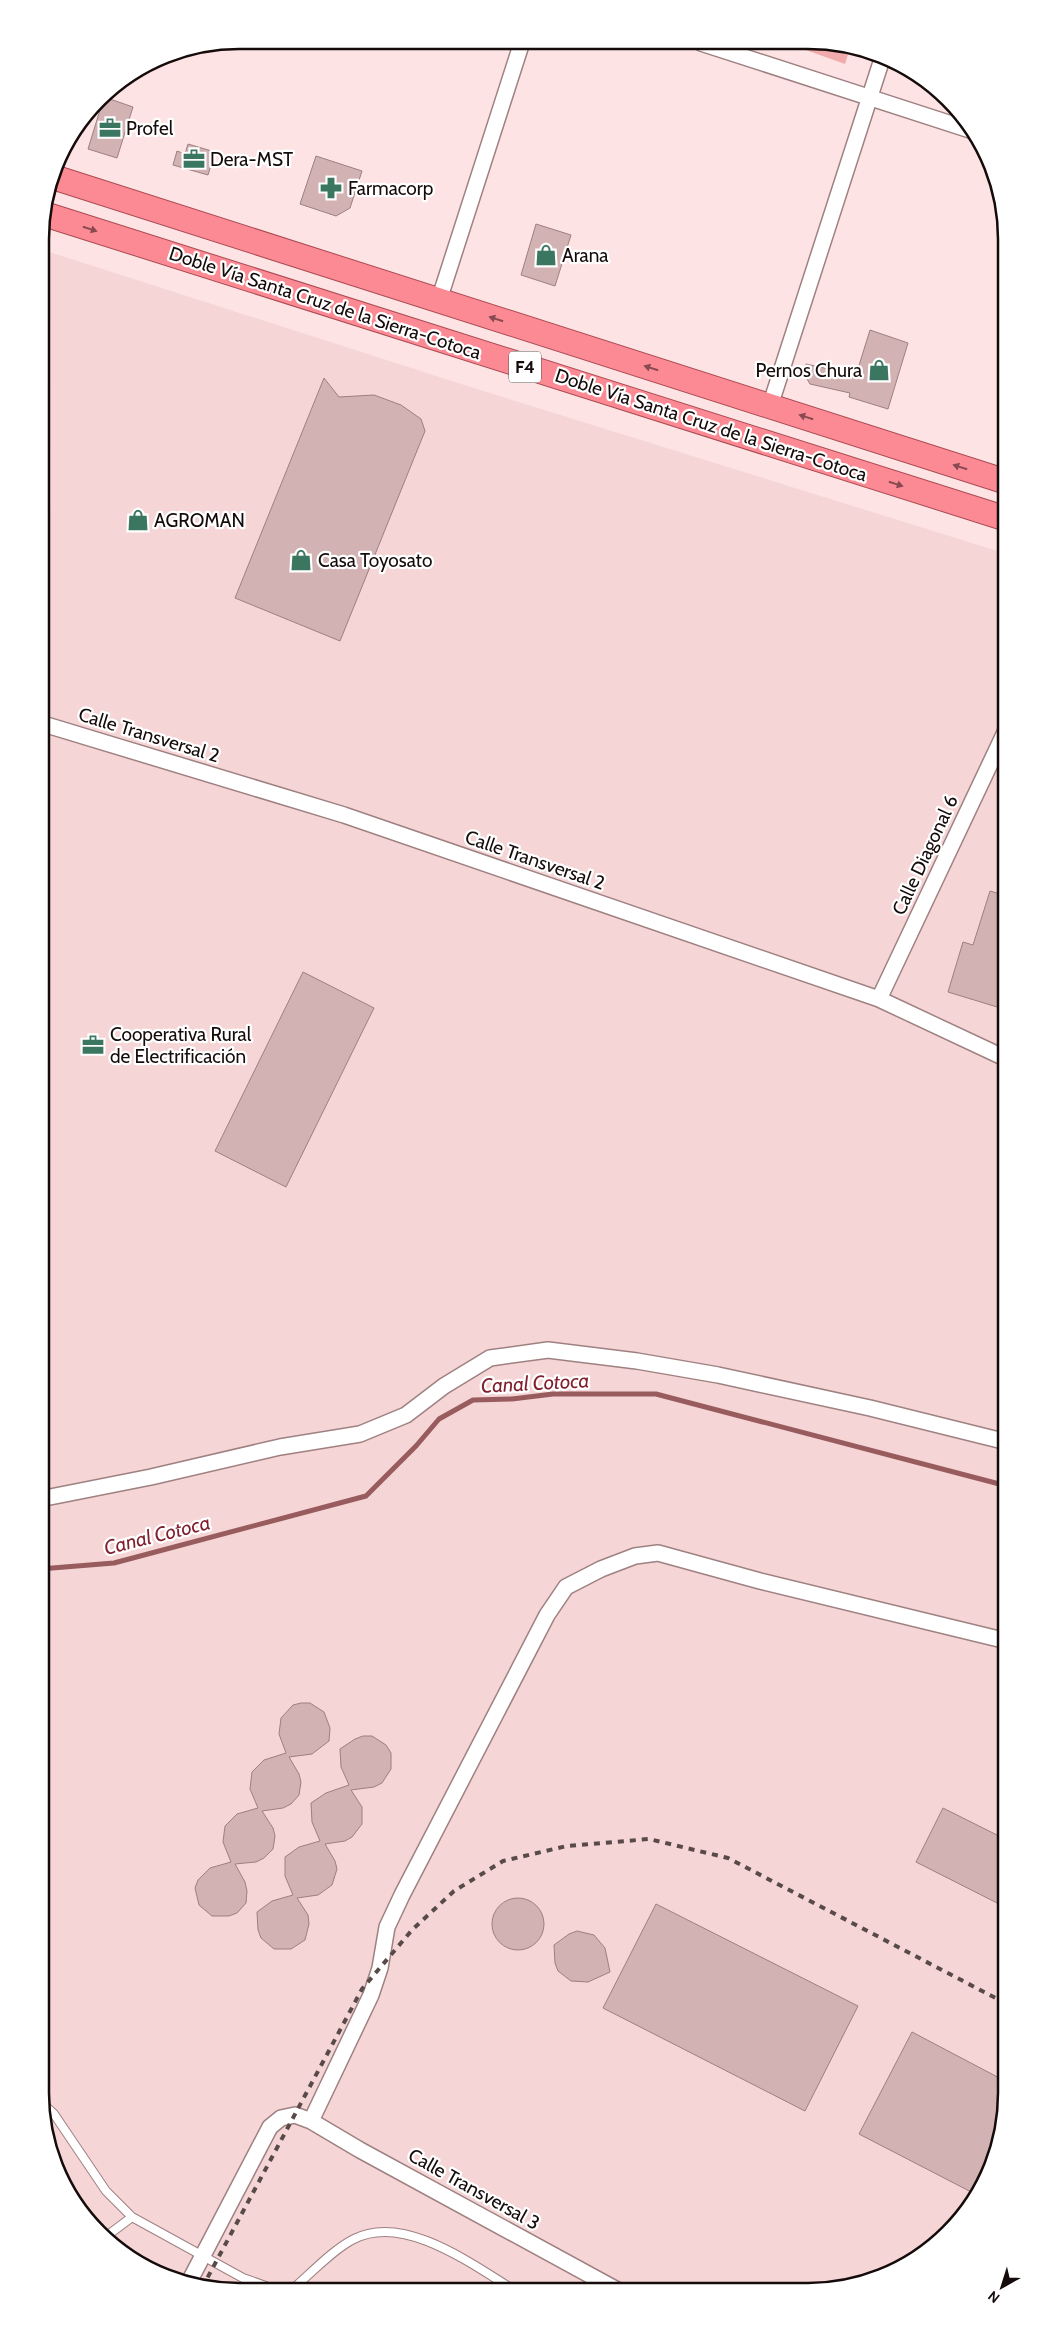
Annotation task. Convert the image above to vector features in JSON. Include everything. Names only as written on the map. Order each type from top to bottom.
[{"type":"highway","name":"Doble Vía Santa Cruz de la Sierra-Cotoca","points":[[59,179],[998,479]]},
{"type":"highway","name":"Doble Vía Santa Cruz de la Sierra-Cotoca","points":[[50,216],[998,516]]},
{"type":"street","points":[[439,300],[520,49]]},
{"type":"street","points":[[720,49],[962,127]]},
{"type":"street","points":[[770,406],[881,63]]},
{"type":"street","name":"Calle Transversal 2","points":[[49,725],[344,816],[879,999],[998,1055]]},
{"type":"street","name":"Calle Diagonal 6","points":[[879,999],[998,747]]},
{"type":"street","points":[[49,1496],[280,1447],[360,1434],[406,1415],[444,1386],[490,1358],[548,1350],[637,1361],[718,1375],[870,1408],[998,1440]]},
{"type":"street","points":[[192,2277],[270,2127],[281,2118],[295,2115],[311,2120],[371,1995],[380,1968],[387,1927],[402,1895],[546,1615],[566,1587],[601,1569],[635,1556],[658,1554],[998,1640]]},
{"type":"street","name":"Calle Transversal 3","points":[[311,2120],[360,2150],[604,2283]]},
{"type":"lane","points":[[49,2110],[106,2190],[132,2217],[204,2255],[242,2278],[257,2283]]},
{"type":"lane","points":[[110,2233],[132,2217]]},
{"type":"lane","points":[[300,2283],[353,2239],[373,2232],[396,2233],[425,2240],[453,2252],[503,2283]]},
{"type":"shaded area","points":[[803,49],[833,50],[849,53],[845,64]]},
{"type":"shaded area","points":[[49,252],[461,384],[998,551],[997,2118],[992,2142],[979,2177],[959,2209],[943,2228],[924,2244],[892,2264],[845,2280],[821,2283],[226,2283],[202,2280],[155,2264],[123,2244],[104,2228],[88,2209],[68,2177],[52,2130],[49,2106]]},
{"type":"building","name":"Profel","points":[[110,99],[133,107],[117,158],[88,149],[101,108],[104,104]]},
{"type":"building","name":"Dera-MST","points":[[188,144],[215,152],[208,175],[173,165],[177,151],[185,154]]},
{"type":"building","name":"Farmacorp","points":[[316,156],[362,171],[350,208],[336,216],[300,204]]},
{"type":"building","name":"Arana","points":[[536,224],[571,235],[555,286],[521,275]]},
{"type":"building","name":"Pernos Chura","points":[[870,330],[908,343],[888,409],[849,397],[850,393],[810,384],[804,374],[806,364],[856,375]]},
{"type":"building","points":[[324,378],[339,397],[374,395],[401,405],[421,419],[425,431],[340,641],[235,598]]},
{"type":"building","points":[[990,891],[998,893],[998,1007],[948,992],[963,942],[973,945]]},
{"type":"building","points":[[303,972],[374,1008],[286,1187],[215,1151]]},
{"type":"building","points":[[310,1703],[324,1712],[330,1728],[329,1741],[312,1754],[289,1757],[299,1774],[301,1782],[299,1795],[291,1804],[283,1808],[262,1811],[273,1828],[275,1836],[273,1849],[264,1858],[256,1862],[235,1864],[245,1882],[247,1891],[246,1903],[237,1913],[229,1916],[212,1916],[199,1905],[195,1888],[198,1880],[210,1868],[231,1862],[223,1842],[225,1826],[237,1814],[258,1808],[250,1789],[252,1772],[264,1760],[286,1753],[279,1734],[281,1718],[293,1705]]},
{"type":"building","points":[[363,1736],[372,1736],[386,1745],[391,1753],[391,1769],[382,1783],[374,1787],[351,1790],[362,1807],[362,1824],[352,1837],[345,1841],[325,1844],[335,1861],[337,1869],[332,1885],[318,1895],[297,1898],[308,1915],[309,1924],[305,1940],[291,1949],[274,1949],[261,1938],[258,1930],[257,1912],[272,1901],[293,1895],[285,1876],[285,1857],[299,1847],[320,1841],[312,1822],[311,1803],[326,1793],[349,1785],[341,1767],[340,1749]]},
{"type":"building","points":[[943,1808],[998,1836],[998,1903],[916,1862]]},
{"type":"building","points":[[518,1898],[528,1900],[536,1906],[542,1914],[544,1924],[542,1934],[536,1942],[528,1948],[518,1950],[508,1948],[500,1942],[494,1934],[492,1924],[494,1914],[500,1906],[508,1900]]},
{"type":"building","points":[[656,1904],[858,2006],[805,2111],[603,2008]]},
{"type":"building","points":[[577,1931],[594,1935],[605,1948],[610,1972],[588,1982],[571,1981],[558,1971],[555,1963],[554,1945],[569,1934]]},
{"type":"building","points":[[912,2032],[998,2077],[998,2106],[995,2130],[984,2166],[971,2192],[859,2134]]},
{"type":"waterway","name":"Canal Cotoca","points":[[49,1568],[114,1563],[366,1496],[416,1446],[439,1419],[473,1400],[512,1399],[553,1394],[656,1394],[998,1484]]},
{"type":"railway","points":[[206,2281],[362,1989],[412,1930],[454,1891],[503,1861],[567,1846],[649,1839],[728,1858],[998,1999]]},
{"type":"place","name":"Profel","points":[[110,128]]},
{"type":"place","name":"Dera-MST","points":[[194,159]]},
{"type":"place","name":"Farmacorp","points":[[331,188]]},
{"type":"place","name":"Arana","points":[[546,255]]},
{"type":"place","name":"Pernos Chura","points":[[879,370]]},
{"type":"place","name":"AGROMAN","points":[[138,520]]},
{"type":"place","name":"Casa Toyosato","points":[[301,560]]},
{"type":"place","name":"Cooperativa Rural de Electrificación","points":[[93,1045]]}]
